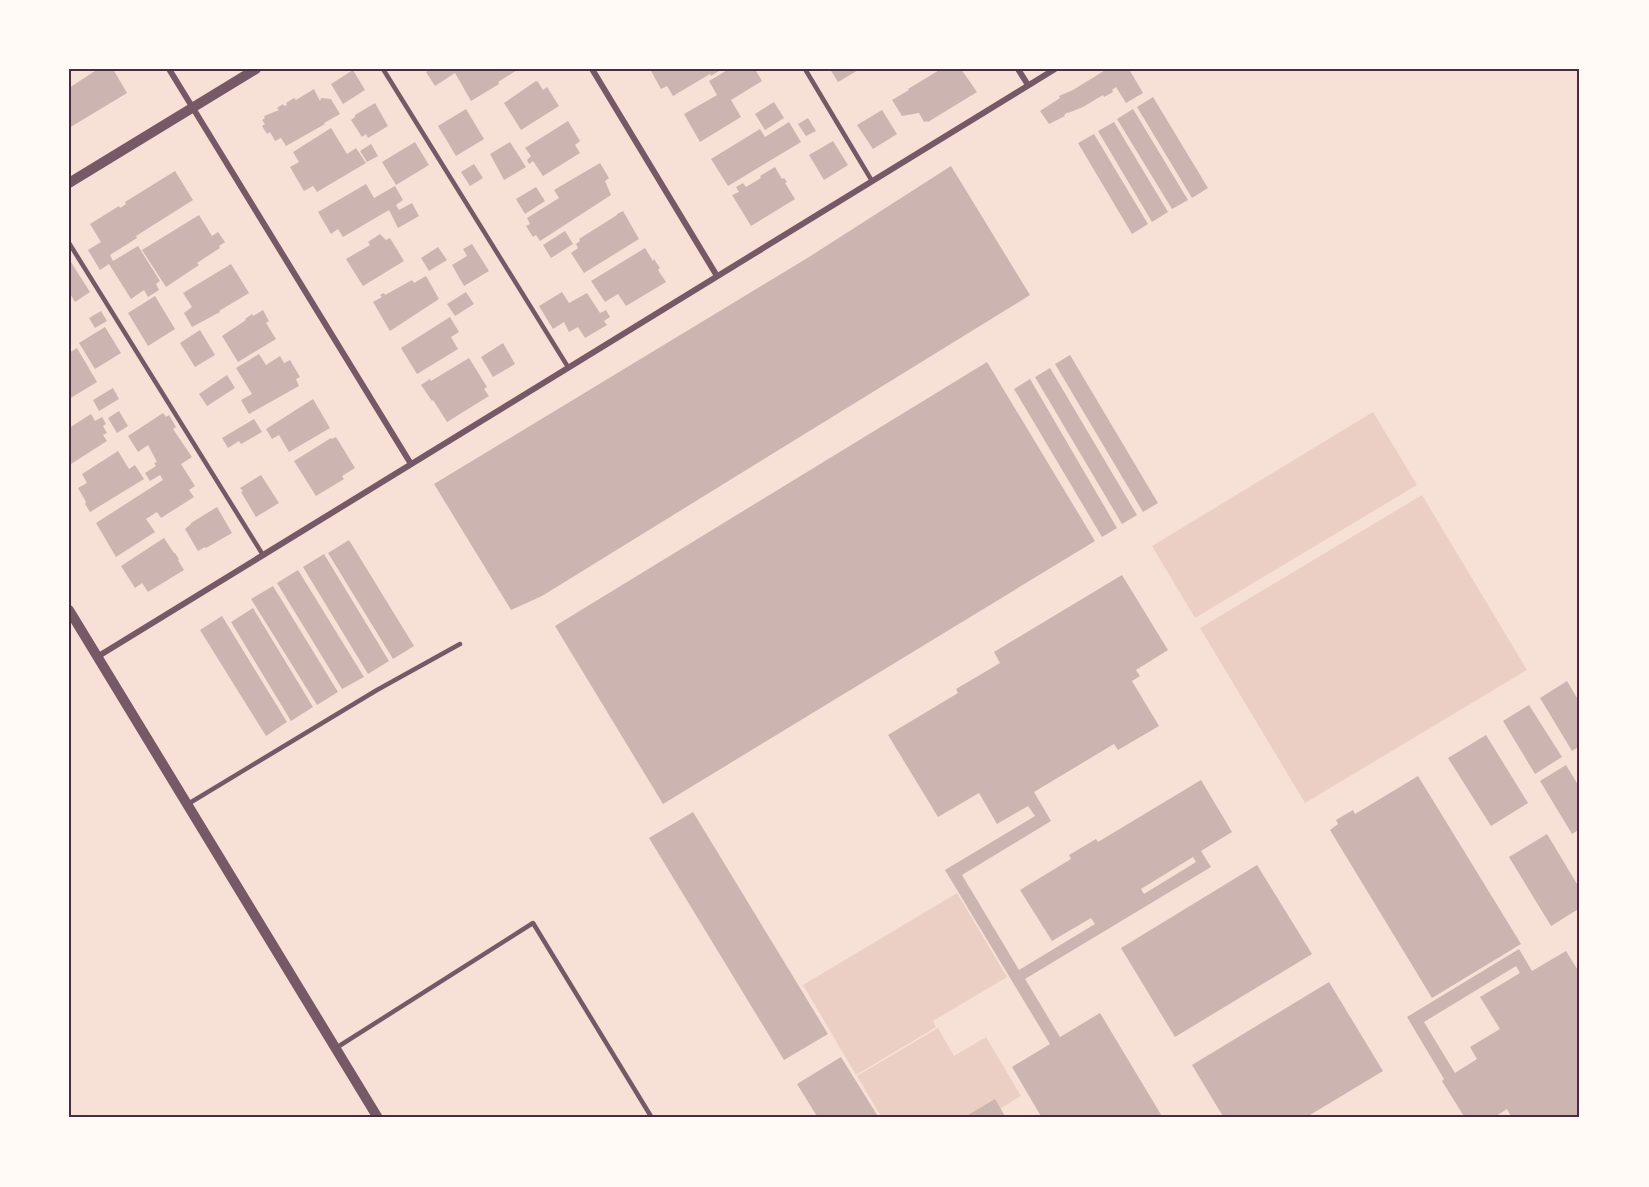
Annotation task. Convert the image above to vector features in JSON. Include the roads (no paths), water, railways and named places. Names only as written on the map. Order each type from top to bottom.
[{"type":"street","points":[[169,69],[411,464]]},
{"type":"street","points":[[69,183],[256,69]]},
{"type":"street","points":[[592,69],[717,276]]},
{"type":"street","points":[[1018,69],[1028,85]]},
{"type":"street","points":[[97,657],[1055,69]]},
{"type":"street","points":[[69,610],[378,1118]]},
{"type":"lane","points":[[383,69],[568,367]]},
{"type":"lane","points":[[805,69],[872,181]]},
{"type":"lane","points":[[69,243],[263,555]]},
{"type":"lane","points":[[188,804],[377,690],[460,644]]},
{"type":"lane","points":[[336,1048],[533,923],[652,1118]]}]
